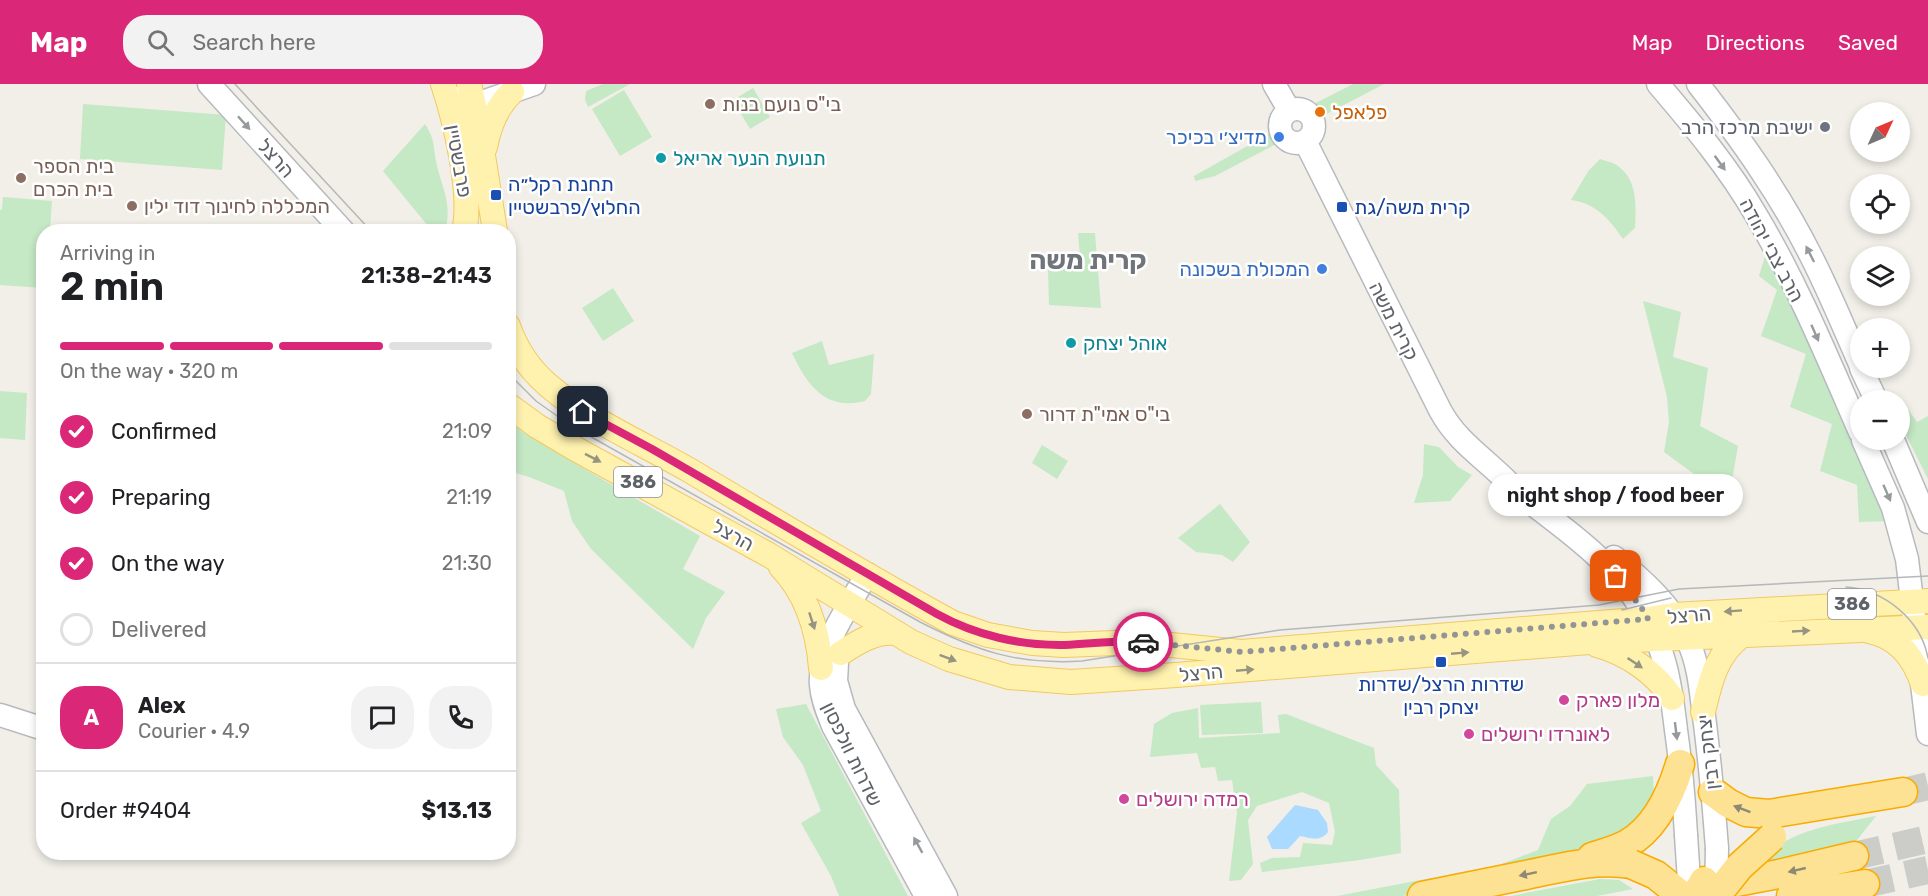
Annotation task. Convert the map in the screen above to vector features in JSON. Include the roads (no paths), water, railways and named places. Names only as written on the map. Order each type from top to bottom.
[{"type":"highway","points":[[1422,896],[1562,867],[1617,862],[1659,813],[1680,764]]},
{"type":"highway","points":[[1714,801],[1728,803],[1746,812],[1757,814],[1786,812],[1903,792]]},
{"type":"highway","points":[[1700,893],[1739,867],[1772,837],[1862,799]]},
{"type":"highway","points":[[1686,835],[1700,893]]},
{"type":"highway","points":[[1700,893],[1717,848]]},
{"type":"highway","points":[[1663,896],[1779,874],[1854,856]]},
{"type":"highway","points":[[1623,857],[1665,881],[1700,893]]},
{"type":"highway","points":[[1791,896],[1865,884]]},
{"type":"main road","name":"פרבשטיין","points":[[449,86],[467,201],[465,224]]},
{"type":"main road","points":[[484,165],[490,125],[501,103],[523,88]]},
{"type":"main road","name":"פרבשטיין","points":[[472,94],[494,224]]},
{"type":"main road","name":"הרצל","points":[[516,343],[546,384],[583,412],[652,449],[937,614],[969,630],[1010,640],[1047,644],[1141,642],[1242,652],[1653,629],[1687,638],[1922,627]]},
{"type":"main road","points":[[516,359],[546,384]]},
{"type":"main road","name":"הרצל","points":[[516,411],[574,448],[769,555],[896,633],[939,655],[991,672],[1028,680],[1071,682],[1176,675],[1589,642],[1653,629],[1673,615],[1921,601]]},
{"type":"main road","points":[[769,555],[795,585],[812,616],[821,668]]},
{"type":"main road","points":[[1860,629],[1880,633],[1896,642],[1911,658],[1923,684]]},
{"type":"main road","points":[[841,652],[873,635],[886,632],[896,633]]},
{"type":"main road","points":[[1703,712],[1716,666],[1731,645],[1742,635]]},
{"type":"main road","points":[[1589,642],[1617,652],[1638,664],[1662,685],[1672,698]]},
{"type":"street","name":"הרצל","points":[[209,84],[337,224]]},
{"type":"street","name":"קרית משה","points":[[1274,84],[1289,110],[1280,122],[1281,134],[1290,142],[1305,141],[1446,422],[1464,444],[1508,481],[1518,493],[1576,538],[1606,566],[1625,586],[1653,629]]},
{"type":"street","name":"הרב צבי יהודה","points":[[1658,84],[1713,153],[1756,214],[1787,272],[1858,390]]},
{"type":"street","name":"הרב צבי יהודה","points":[[1698,84],[1734,131],[1792,221],[1811,256],[1850,342]]},
{"type":"street","name":"פרבשטיין","points":[[449,86],[455,98],[523,88]]},
{"type":"street","points":[[1867,450],[1893,508],[1921,601],[1923,684],[1928,734]]},
{"type":"street","points":[[1897,450],[1928,522]]},
{"type":"street","name":"קרית משה","points":[[1508,481],[1522,487],[1610,553],[1641,579],[1673,615]]},
{"type":"street","name":"שדרות וולפסון","points":[[867,574],[837,663],[836,681],[844,709],[946,896]]},
{"type":"street","name":"שדרות וולפסון","points":[[857,609],[828,645],[821,668],[823,698],[833,726],[926,896]]},
{"type":"street","name":"יצחק רבין","points":[[1673,615],[1687,638],[1698,672],[1714,801],[1717,848]]},
{"type":"street","name":"יצחק רבין","points":[[1653,629],[1667,670],[1672,698],[1686,835]]},
{"type":"street","points":[[0,715],[36,726]]},
{"type":"water","points":[[1295,805],[1318,810],[1327,823],[1328,832],[1319,838],[1300,836],[1288,849],[1272,849],[1267,837]]},
{"type":"tunnel","points":[[1903,792],[1928,786]]},
{"type":"tunnel","points":[[1854,856],[1928,839]]},
{"type":"tunnel","points":[[1865,884],[1928,870]]},
{"type":"tram line","points":[[235,84],[365,224]]},
{"type":"tram line","points":[[516,381],[536,401],[570,425],[920,622],[979,648],[1037,661],[1082,661],[1280,630],[1599,605],[1679,589],[1928,576]]},
{"type":"tram line","points":[[1846,587],[1874,594],[1899,609],[1918,631],[1928,658]]},
{"type":"tram line","points":[[1622,610],[1671,598]]},
{"type":"place","name":"בי\"ס נועם בנות","points":[[710,104]]},
{"type":"place","name":"פלאפל","points":[[1320,112]]},
{"type":"place","name":"ישיבת מרכז הרב","points":[[1825,127]]},
{"type":"place","name":"מדיצ׳י בכיכר","points":[[1279,137]]},
{"type":"place","name":"תנועת הנער אריאל","points":[[661,158]]},
{"type":"place","name":"בית הספר בית הכרם","points":[[21,178]]},
{"type":"place","name":"תחנת רקל״ה החלוץ/פרבשטיין","points":[[496,195]]},
{"type":"place","name":"המכללה לחינוך דוד ילין","points":[[132,206]]},
{"type":"place","name":"קרית משה/גת","points":[[1342,207]]},
{"type":"place","name":"המכולת בשכונה","points":[[1322,269]]},
{"type":"place","name":"אוהל יצחק","points":[[1071,343]]},
{"type":"place","name":"בי\"ס אמי\"ת דרור","points":[[1027,414]]},
{"type":"place","name":"night shop / food beer","points":[[1616,576]]},
{"type":"place","name":"שדרות הרצל/שדרות יצחק רבין","points":[[1441,662]]},
{"type":"place","name":"מלון פארק","points":[[1564,700]]},
{"type":"place","name":"לאונרדו ירושלים","points":[[1469,734]]},
{"type":"place","name":"רמדה ירושלים","points":[[1124,799]]},
{"type":"district","name":"קרית משה","points":[[1088,260]]}]
